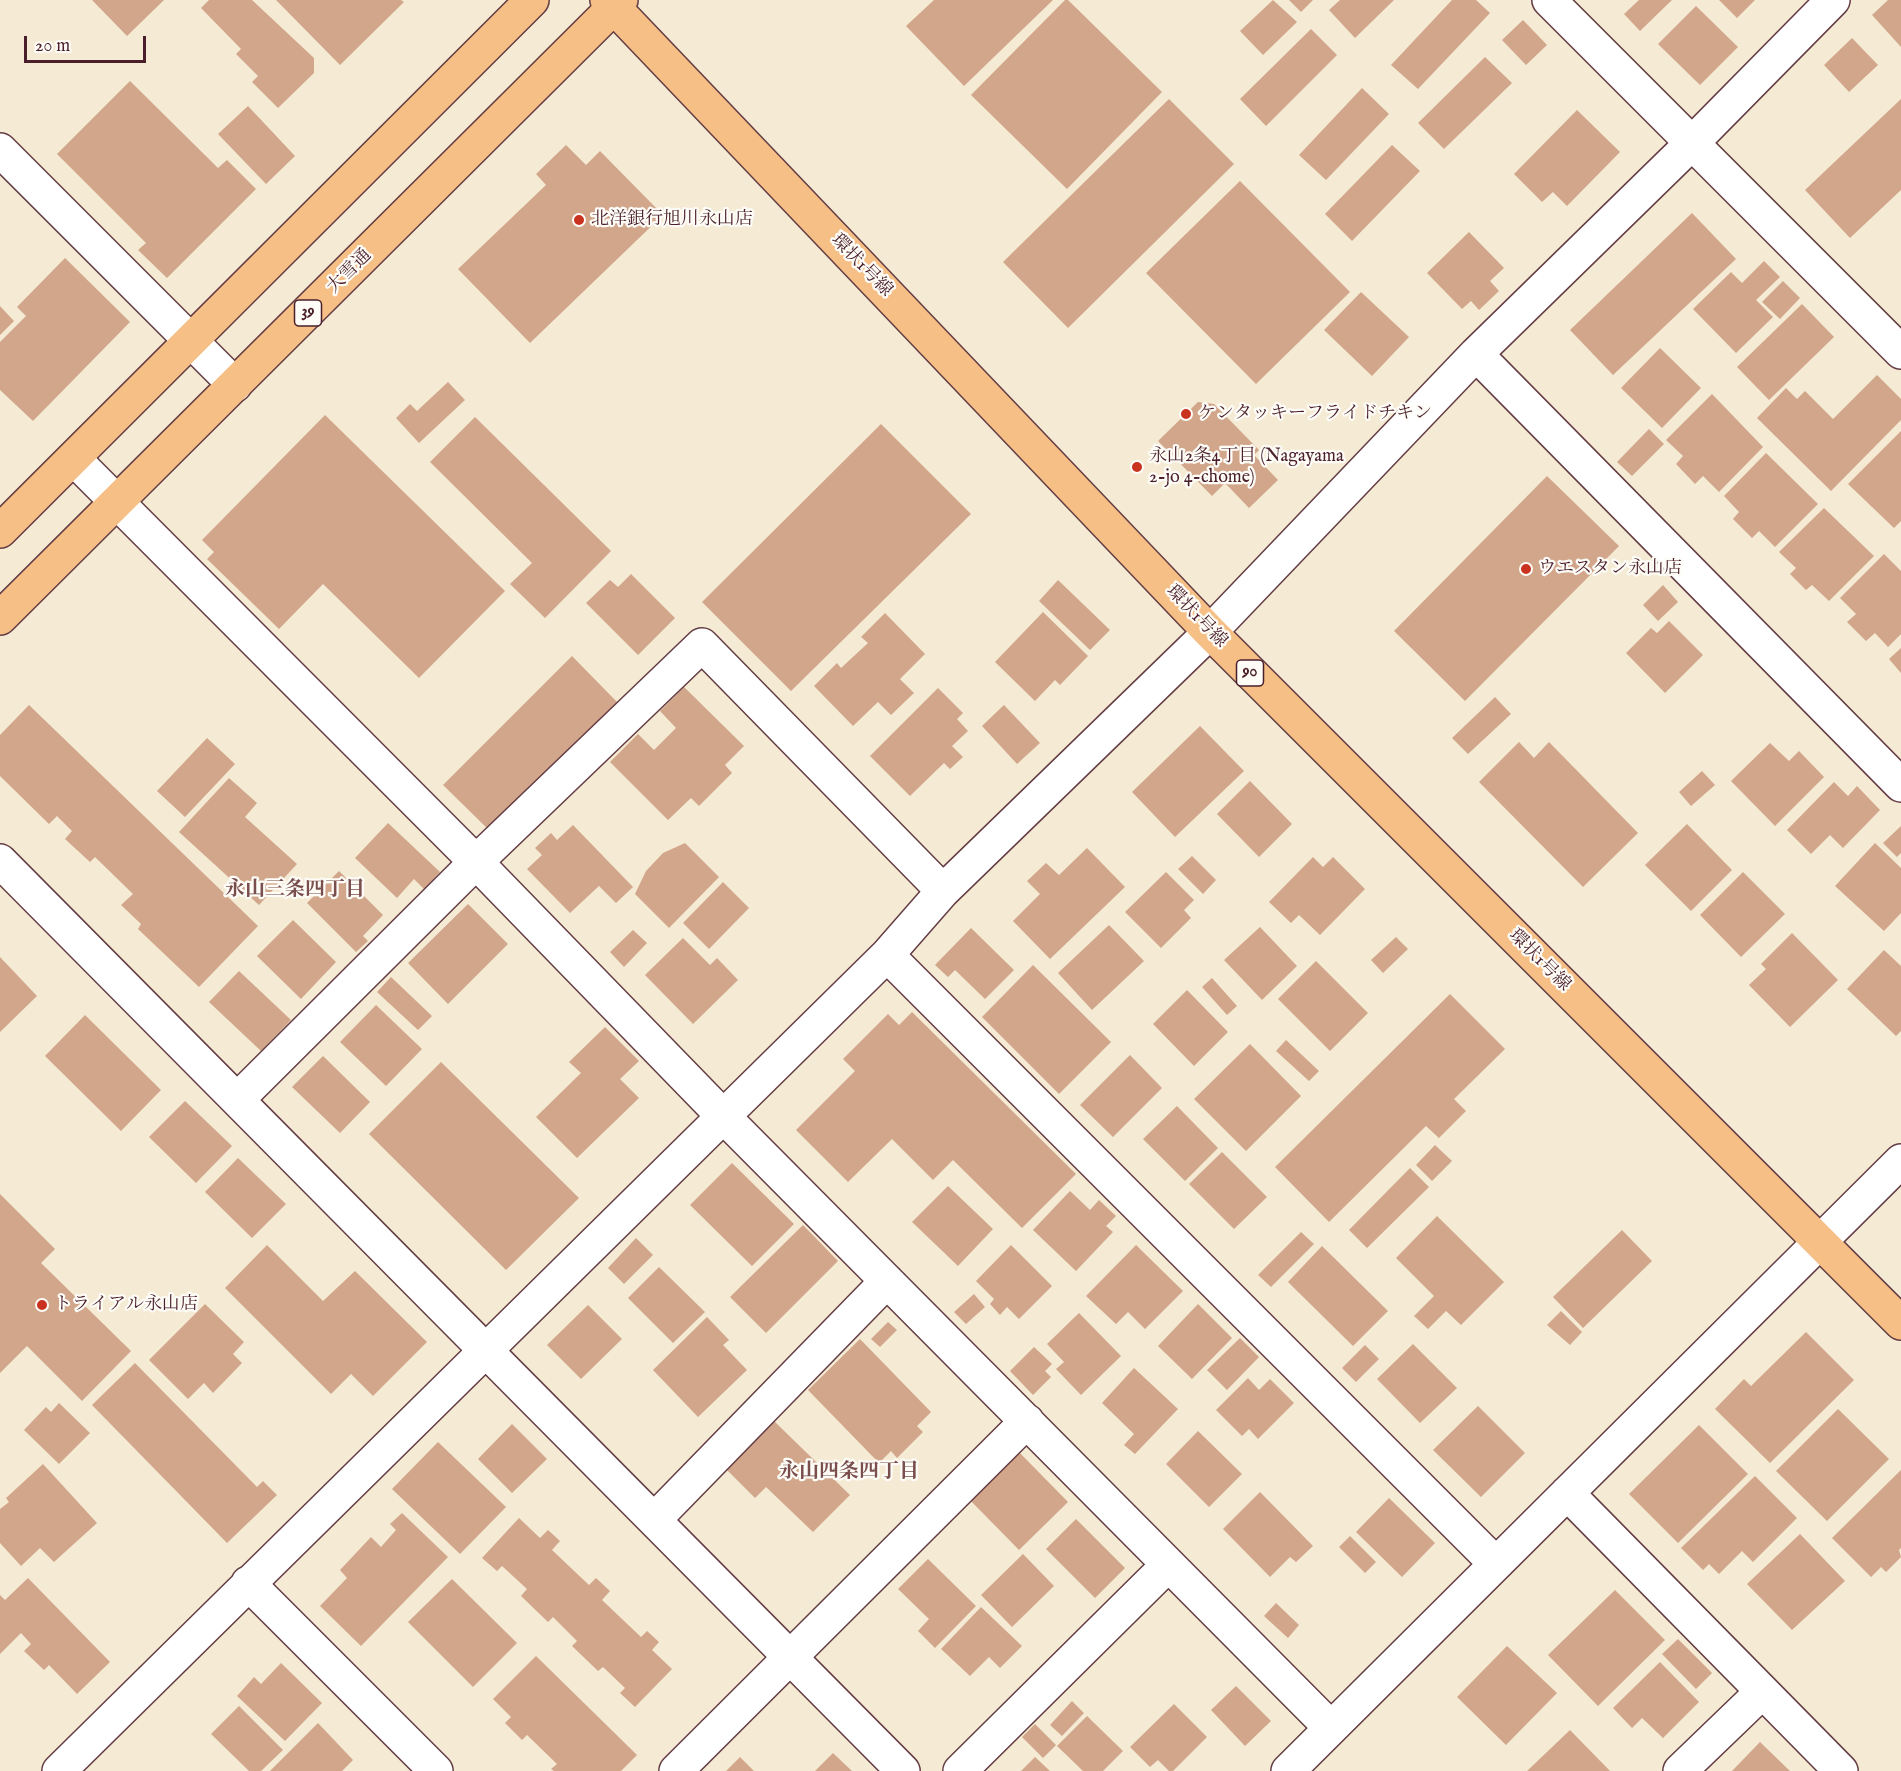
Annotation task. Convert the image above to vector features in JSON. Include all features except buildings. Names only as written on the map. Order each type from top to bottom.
[{"type":"main road","points":[[0,531],[532,0]]},
{"type":"main road","name":"大雪通","points":[[0,618],[235,386],[614,2]]},
{"type":"main road","name":"環状1号線","points":[[614,2],[1210,632],[1901,1323]]},
{"type":"street","points":[[1549,0],[1901,352]]},
{"type":"street","points":[[59,1771],[722,1115],[887,955],[943,891],[1210,632],[1476,354],[1692,144],[1833,0]]},
{"type":"street","points":[[0,150],[235,386]]},
{"type":"street","points":[[1476,354],[1901,785]]},
{"type":"street","points":[[74,459],[476,862],[722,1115],[1331,1728]]},
{"type":"street","points":[[238,1099],[476,862],[702,645],[943,891]]},
{"type":"street","points":[[0,861],[486,1348],[903,1771]]},
{"type":"street","points":[[887,955],[1496,1564]]},
{"type":"street","points":[[1288,1771],[1901,1161]]},
{"type":"street","points":[[654,1520],[887,1281]]},
{"type":"street","points":[[676,1771],[1027,1421]]},
{"type":"street","points":[[1567,1493],[1841,1771]]},
{"type":"street","points":[[960,1771],[1168,1565]]},
{"type":"street","points":[[248,1583],[436,1771]]},
{"type":"street","points":[[1680,1771],[1762,1692]]},
{"type":"place","name":"北洋銀行旭川永山店","points":[[579,220]]},
{"type":"place","name":"ケンタッキーフライドチキン","points":[[1186,414]]},
{"type":"place","name":"永山2条4丁目 (Nagayama 2-jo 4-chome)","points":[[1137,467]]},
{"type":"place","name":"ウエスタン永山店","points":[[1526,569]]},
{"type":"place","name":"トライアル永山店","points":[[42,1305]]},
{"type":"district","name":"永山三条四丁目","points":[[295,891]]},
{"type":"district","name":"永山四条四丁目","points":[[849,1473]]}]
